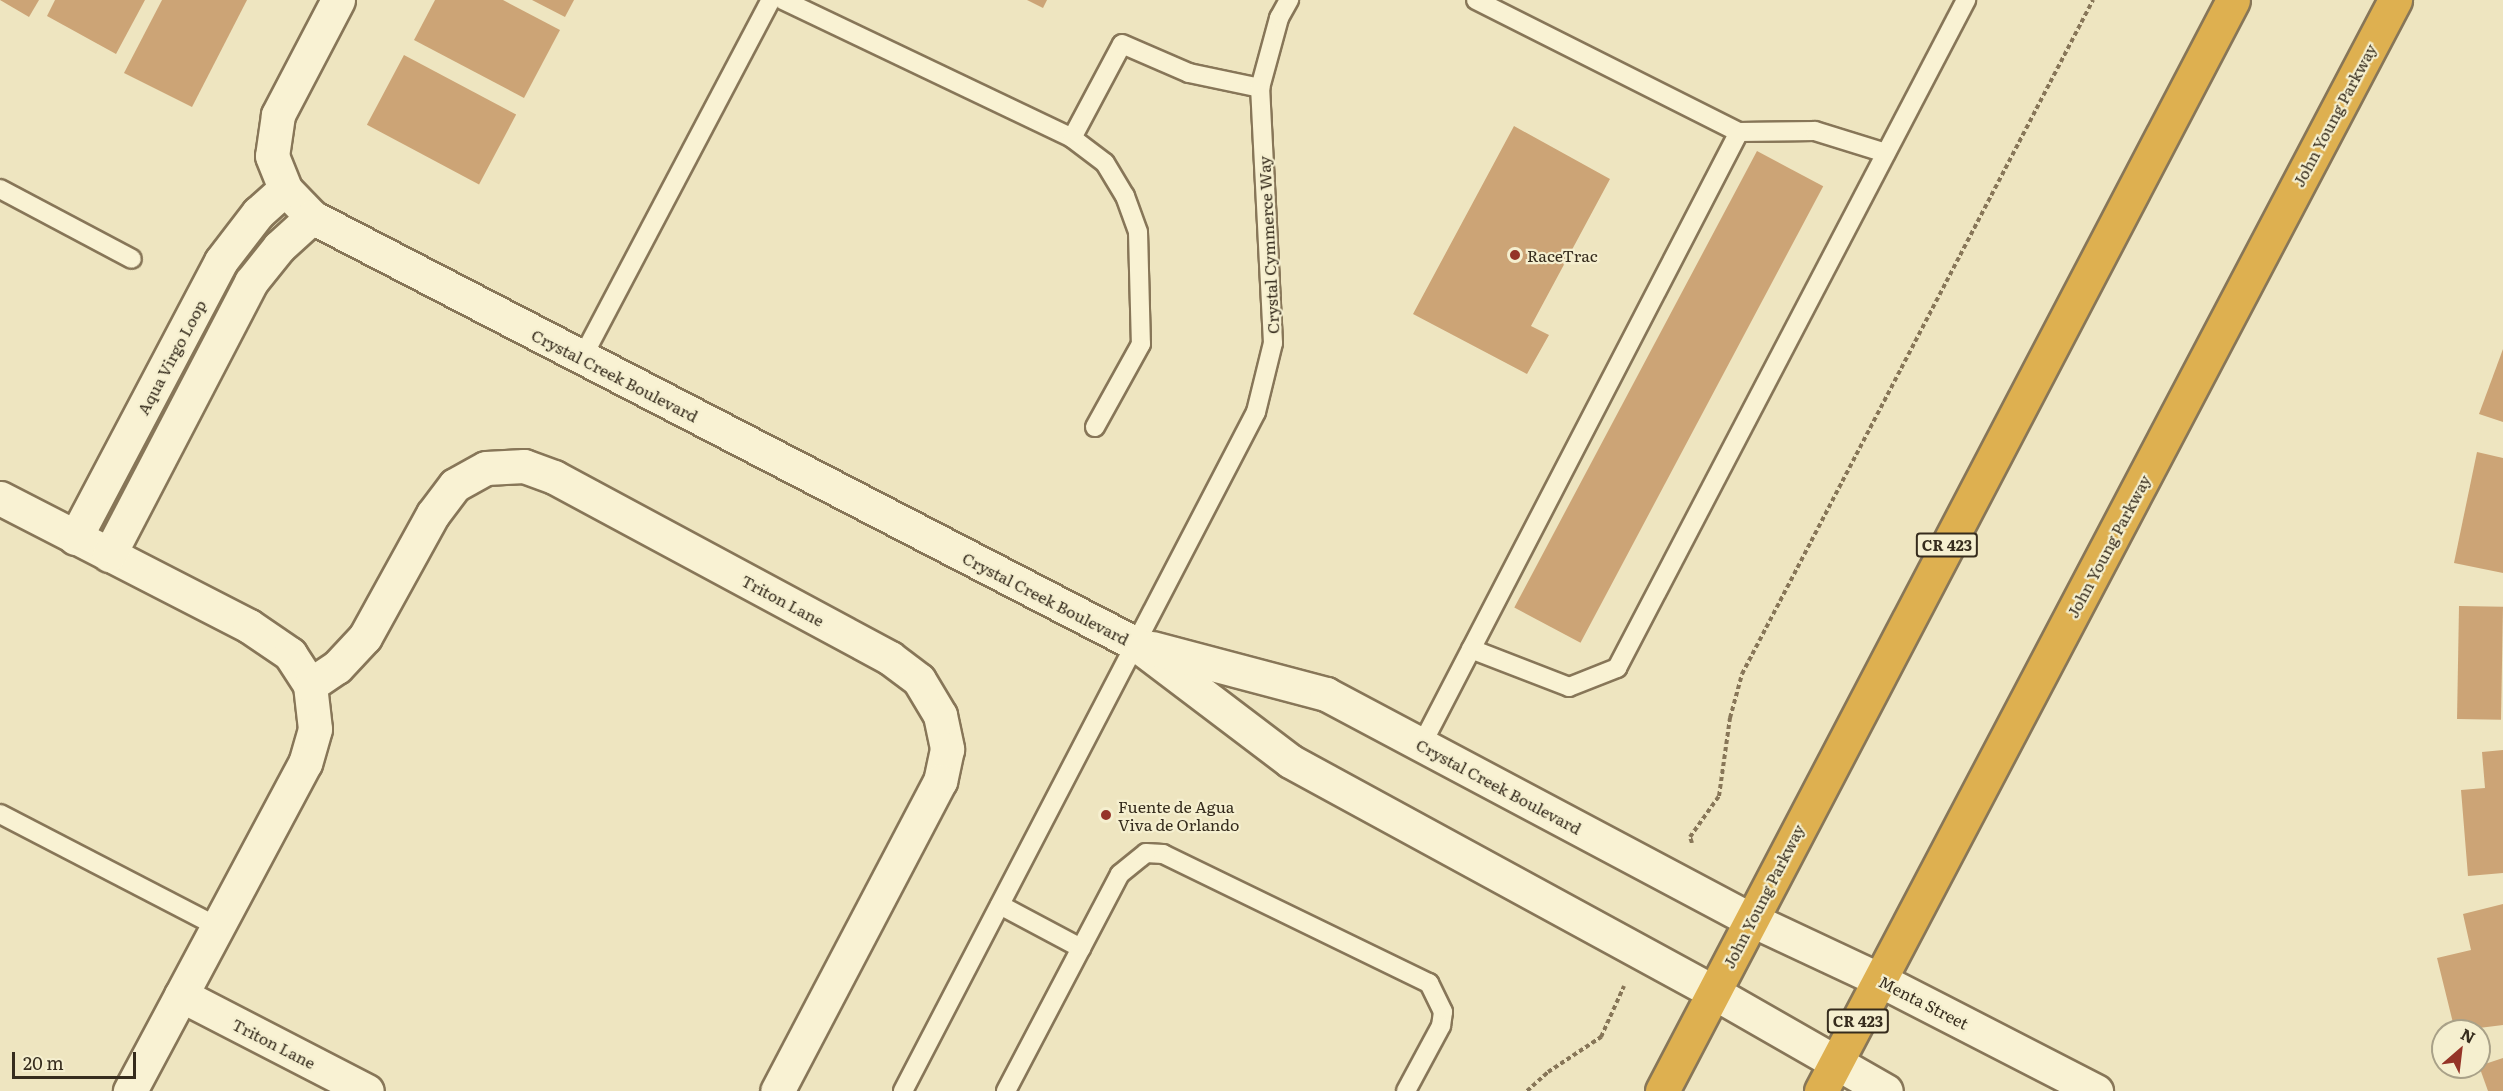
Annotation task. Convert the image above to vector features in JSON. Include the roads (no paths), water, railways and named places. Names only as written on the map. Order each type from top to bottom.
[{"type":"highway","name":"John Young Parkway","points":[[1662,1091],[2233,0]]},
{"type":"highway","name":"John Young Parkway","points":[[1828,1077],[2395,0]]},
{"type":"street","name":"Crystal Creek Boulevard","points":[[338,0],[278,115],[272,156],[285,189],[312,217],[1136,644],[1290,761],[1713,992]]},
{"type":"street","name":"Aqua Virgo Loop","points":[[75,538],[221,261],[258,213],[285,189]]},
{"type":"street","points":[[109,555],[251,282],[279,247],[312,217]]},
{"type":"street","points":[[183,335],[215,352]]},
{"type":"street","name":"Triton Lane","points":[[310,685],[337,667],[365,637],[433,514],[455,485],[486,468],[524,466],[554,477],[880,652],[920,680],[940,715],[947,749],[940,781],[777,1091]]},
{"type":"street","points":[[0,498],[249,626],[290,654],[310,685],[315,729],[305,763],[130,1091]]},
{"type":"street","name":"Crystal Creek Boulevard","points":[[1136,644],[1326,694],[1750,919]]},
{"type":"street","name":"Menta Street","points":[[1750,919],[1880,980],[2096,1091]]},
{"type":"street","points":[[1713,992],[1828,1077],[1886,1091]]},
{"type":"street","name":"Triton Lane","points":[[182,995],[367,1091]]},
{"type":"lane","points":[[582,358],[771,0]]},
{"type":"lane","points":[[783,0],[1072,138],[1105,163],[1125,196],[1138,232],[1141,344],[1095,427]]},
{"type":"lane","name":"Crystal Cymmerce Way","points":[[903,1091],[1256,412],[1272,343],[1260,88],[1279,18],[1289,0]]},
{"type":"lane","points":[[1476,0],[1739,132],[1815,131],[1886,153]]},
{"type":"lane","points":[[1471,649],[1569,687],[1617,668],[1966,0]]},
{"type":"lane","points":[[1072,138],[1122,44],[1190,73],[1260,88]]},
{"type":"lane","points":[[1422,744],[1739,132]]},
{"type":"lane","points":[[0,189],[132,259]]},
{"type":"lane","points":[[0,814],[218,927]]},
{"type":"lane","points":[[1006,1091],[1120,874],[1146,853],[1163,854],[1429,983],[1443,1012],[1442,1026],[1406,1091]]},
{"type":"lane","points":[[1000,905],[1081,948]]},
{"type":"place","name":"RaceTrac","points":[[1515,255]]},
{"type":"place","name":"Fuente de Agua Viva de Orlando","points":[[1106,815]]}]
